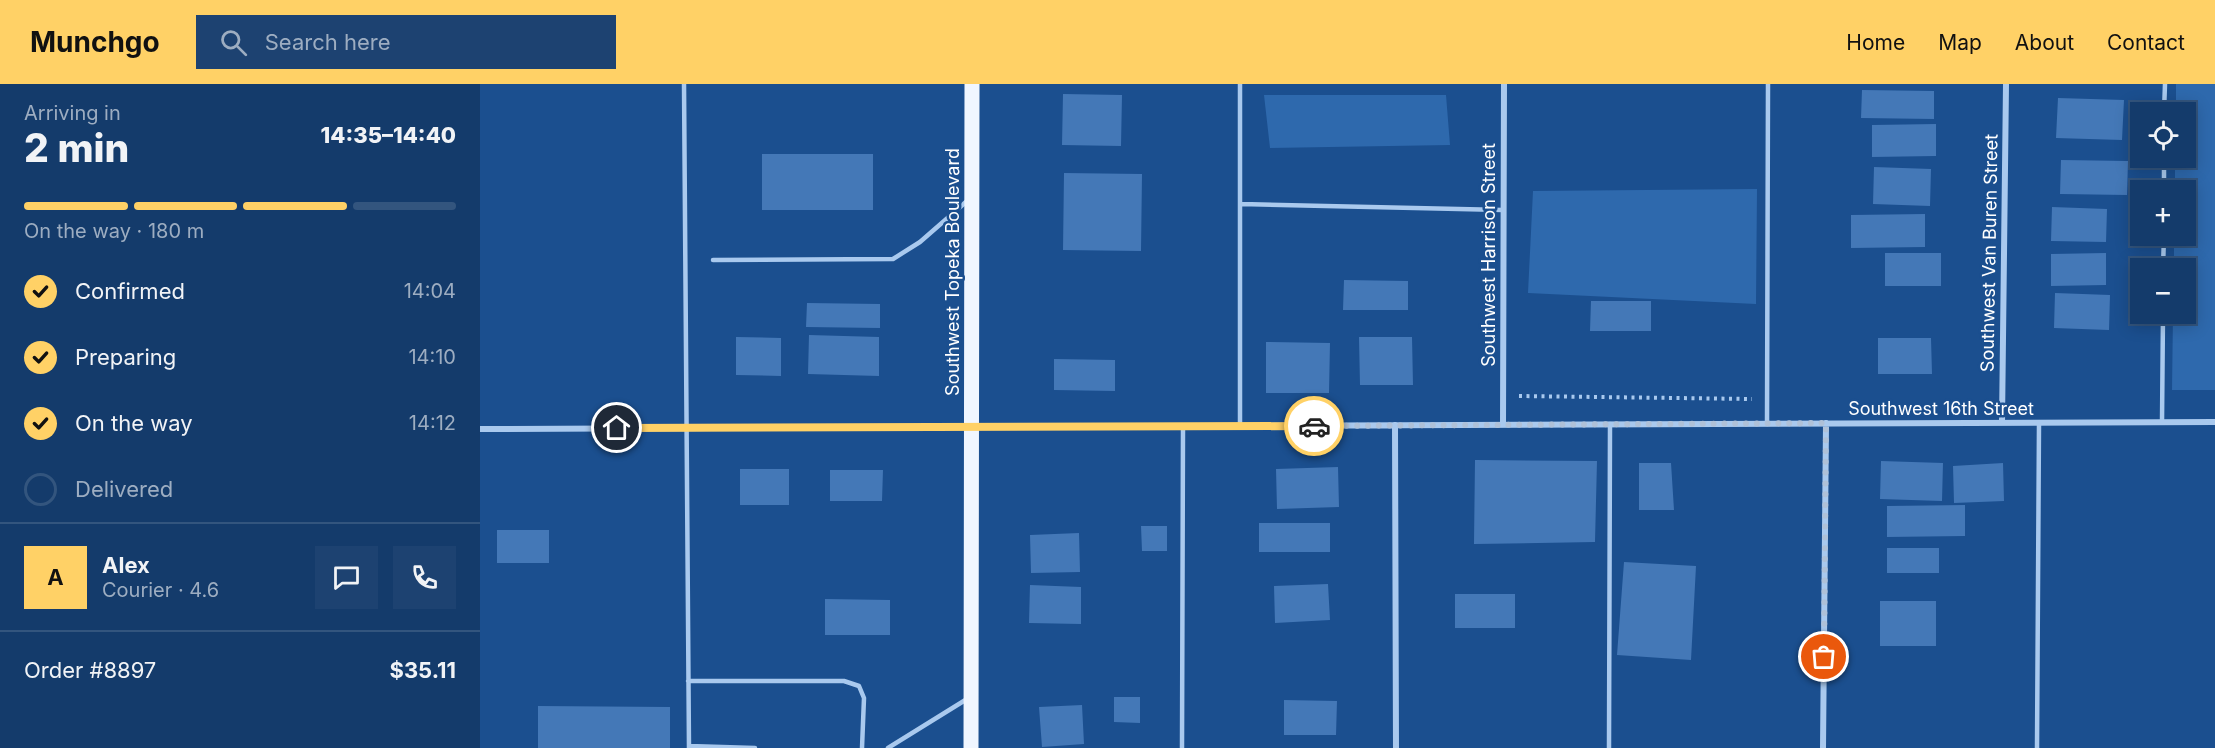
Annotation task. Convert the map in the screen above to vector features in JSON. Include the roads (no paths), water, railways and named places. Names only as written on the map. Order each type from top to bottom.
[{"type":"main road","name":"Southwest Topeka Boulevard","points":[[971,748],[972,84]]},
{"type":"street","name":"Southwest Harrison Street","points":[[1503,425],[1504,84]]},
{"type":"street","name":"Southwest Van Buren Street","points":[[2002,423],[2006,84]]},
{"type":"street","name":"Southwest 16th Street","points":[[480,429],[2215,422]]},
{"type":"street","points":[[1823,748],[1826,423]]},
{"type":"street","points":[[1395,425],[1396,748]]},
{"type":"lane","points":[[684,84],[689,747],[755,748]]},
{"type":"lane","points":[[1240,84],[1240,426]]},
{"type":"lane","points":[[1767,424],[1768,84]]},
{"type":"lane","points":[[2164,102],[2165,84]]},
{"type":"lane","points":[[713,260],[893,259],[920,242],[972,197]]},
{"type":"lane","points":[[1241,204],[1503,210]]},
{"type":"lane","points":[[2162,422],[2163,324]]},
{"type":"lane","points":[[2037,748],[2039,423]]},
{"type":"lane","points":[[1609,748],[1610,424]]},
{"type":"lane","points":[[1182,748],[1183,426]]},
{"type":"lane","points":[[688,681],[844,681],[859,686],[864,698],[862,748]]},
{"type":"lane","points":[[888,748],[971,696]]}]
